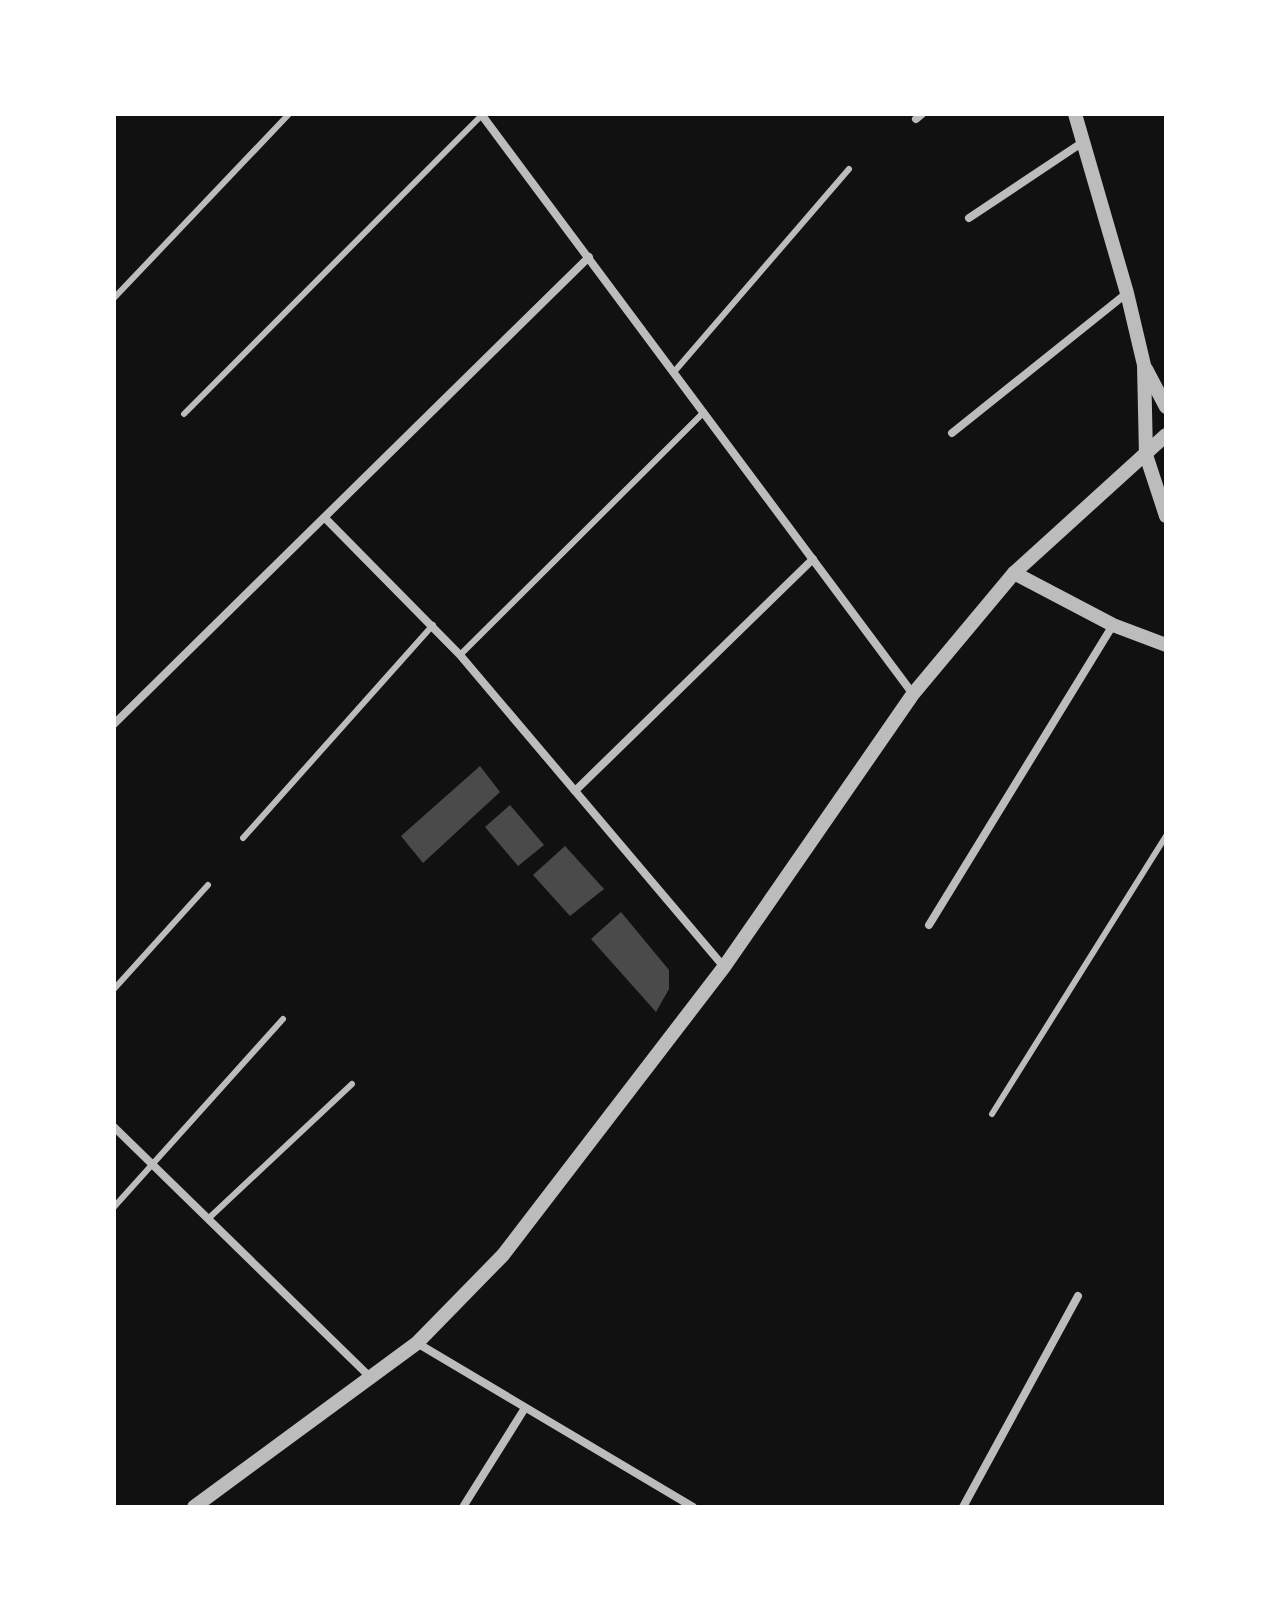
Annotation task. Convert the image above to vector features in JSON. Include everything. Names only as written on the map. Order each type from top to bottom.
[{"type":"street","points":[[482,114],[913,694]]},
{"type":"street","points":[[1075,114],[1127,293],[1144,365],[1146,455],[1166,516]]},
{"type":"street","points":[[969,218],[1083,142]]},
{"type":"street","points":[[114,724],[589,257]]},
{"type":"street","points":[[952,433],[1127,293]]},
{"type":"street","points":[[1144,365],[1166,407]]},
{"type":"street","points":[[194,1507],[417,1343],[503,1255],[724,967],[913,694],[1014,573],[1166,435]]},
{"type":"street","points":[[325,518],[460,655],[724,967]]},
{"type":"street","points":[[575,791],[813,559]]},
{"type":"street","points":[[1014,573],[1113,625],[1166,645]]},
{"type":"street","points":[[929,925],[1113,625]]},
{"type":"street","points":[[114,1127],[370,1377]]},
{"type":"street","points":[[963,1507],[1078,1296]]},
{"type":"street","points":[[417,1343],[693,1507]]},
{"type":"street","points":[[463,1507],[525,1408]]},
{"type":"lane","points":[[114,298],[289,114]]},
{"type":"lane","points":[[184,414],[482,114]]},
{"type":"lane","points":[[674,372],[849,169]]},
{"type":"lane","points":[[460,655],[704,412]]},
{"type":"lane","points":[[243,838],[433,625]]},
{"type":"lane","points":[[992,1114],[1166,836]]},
{"type":"lane","points":[[114,989],[208,885]]},
{"type":"lane","points":[[114,1207],[283,1019]]},
{"type":"lane","points":[[209,1218],[352,1084]]},
{"type":"building","points":[[480,766],[500,792],[423,863],[401,836]]},
{"type":"building","points":[[510,805],[544,845],[518,866],[485,827]]},
{"type":"building","points":[[565,846],[604,889],[570,916],[533,875]]},
{"type":"building","points":[[621,912],[669,970],[669,989],[656,1012],[591,939]]}]
